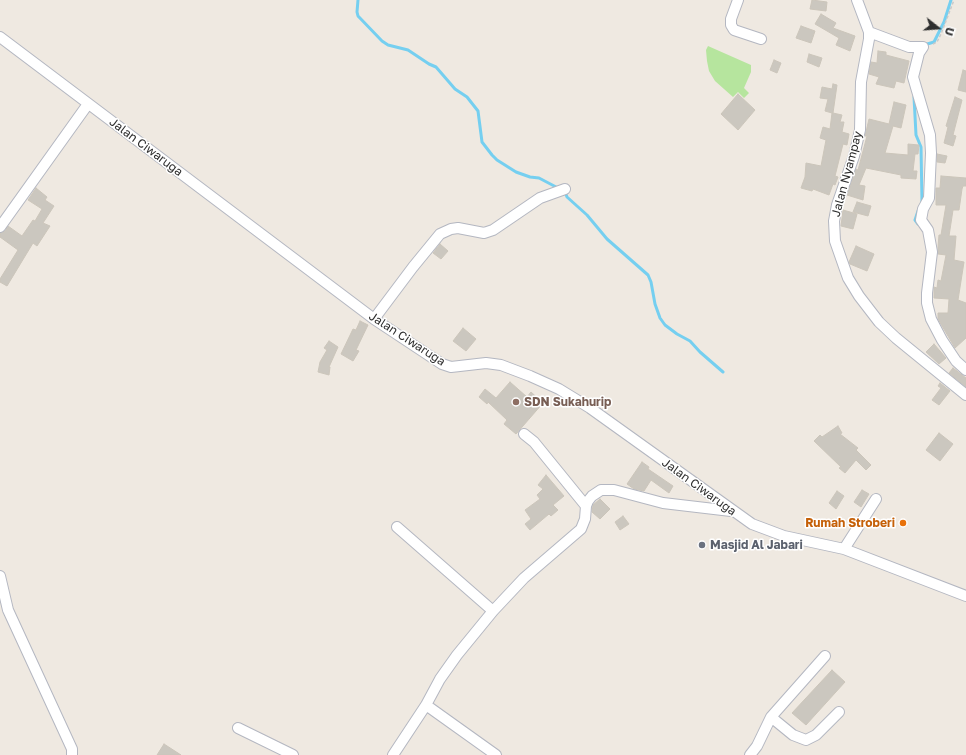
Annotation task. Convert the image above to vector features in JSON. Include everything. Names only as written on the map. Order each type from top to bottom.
[{"type":"street","points":[[738,0],[731,19],[731,25],[734,30],[760,39]]},
{"type":"street","name":"Jalan Nyampay","points":[[857,0],[869,32],[868,48],[861,82],[860,130],[854,156],[837,205],[834,221],[835,241],[848,278],[859,296],[879,322],[896,338],[966,395]]},
{"type":"street","points":[[869,32],[909,47],[923,47]]},
{"type":"street","name":"Jalan Ciwaruga","points":[[0,37],[374,319],[442,364],[451,367],[486,363],[500,365],[530,376],[558,389],[590,408],[733,512],[752,524],[784,536],[844,549],[966,596]]},
{"type":"street","points":[[923,47],[921,48],[917,58],[913,77],[930,135],[931,153],[929,198],[923,209],[921,220],[928,230],[932,252],[926,293],[927,302],[932,319],[942,340],[956,361],[966,370]]},
{"type":"street","points":[[0,227],[88,104]]},
{"type":"street","points":[[374,319],[440,234],[451,229],[458,228],[484,232],[493,230],[540,198],[565,189]]},
{"type":"street","points":[[524,434],[534,442],[586,506]]},
{"type":"street","points":[[393,755],[426,706],[440,679],[457,655],[493,611],[524,578],[578,533],[584,524],[586,506],[592,496],[601,490],[614,490],[663,503],[733,512]]},
{"type":"street","points":[[844,549],[876,499]]},
{"type":"street","points":[[397,527],[493,611]]},
{"type":"street","points":[[0,576],[8,610],[72,749],[72,755]]},
{"type":"street","points":[[750,755],[757,746],[771,717],[825,656]]},
{"type":"street","points":[[426,706],[496,755]]},
{"type":"street","points":[[771,717],[793,735],[806,740],[816,735],[839,712]]},
{"type":"street","points":[[238,728],[293,755]]},
{"type":"path","points":[[923,47],[930,46],[937,42],[947,21],[954,0]]},
{"type":"green space","points":[[708,46],[751,65],[751,72],[744,88],[749,93],[744,98],[738,92],[733,97],[715,81],[709,71],[707,61],[706,50]]},
{"type":"building","points":[[812,0],[827,2],[826,11],[810,9]]},
{"type":"building","points":[[821,14],[836,23],[833,28],[855,36],[850,51],[836,45],[839,38],[815,24]]},
{"type":"building","points":[[801,26],[815,31],[811,43],[796,38]]},
{"type":"building","points":[[878,51],[886,52],[886,55],[909,61],[904,83],[896,81],[894,88],[876,84],[879,77],[869,74],[871,62],[877,63]]},
{"type":"building","points":[[809,54],[822,58],[819,67],[807,62]]},
{"type":"building","points":[[774,60],[781,63],[777,73],[770,70]]},
{"type":"building","points":[[963,70],[966,71],[966,92],[958,90]]},
{"type":"building","points":[[833,84],[837,85],[833,113],[842,115],[840,122],[844,122],[842,132],[849,134],[847,145],[843,144],[835,176],[838,177],[835,185],[833,184],[829,195],[813,189],[812,191],[801,188],[805,177],[806,163],[821,166],[826,140],[820,138],[823,127],[830,129],[832,113],[825,111],[828,99],[820,98],[822,87],[832,89]]},
{"type":"building","points":[[738,94],[755,110],[738,130],[721,114]]},
{"type":"building","points":[[955,97],[962,100],[953,135],[956,136],[953,146],[944,143],[948,127],[946,126]]},
{"type":"building","points":[[894,102],[906,105],[901,128],[893,126],[885,153],[908,155],[908,144],[919,145],[918,154],[915,154],[913,171],[917,171],[916,179],[901,178],[901,175],[866,168],[859,185],[865,186],[863,200],[847,195],[856,169],[858,170],[867,136],[865,136],[869,119],[889,124]]},
{"type":"building","points":[[937,154],[947,156],[945,163],[937,162]]},
{"type":"building","points":[[941,176],[966,178],[966,186],[963,186],[962,189],[959,210],[953,210],[949,236],[956,236],[954,260],[964,262],[958,300],[966,303],[966,338],[955,348],[938,319],[938,313],[948,313],[949,299],[934,298],[934,287],[937,288],[938,280],[941,281],[946,255],[938,254],[939,235],[941,235],[946,205],[936,205],[936,188],[940,188]]},
{"type":"building","points":[[36,188],[47,197],[45,200],[54,206],[43,223],[50,226],[37,246],[33,243],[7,286],[0,282],[0,279],[18,250],[0,237],[0,233],[5,231],[8,226],[22,236],[33,220],[35,221],[42,209],[28,200]]},
{"type":"building","points":[[857,202],[871,206],[868,216],[853,212]]},
{"type":"building","points":[[843,210],[857,214],[853,229],[841,226]]},
{"type":"building","points":[[440,244],[448,251],[441,259],[433,253]]},
{"type":"building","points":[[856,246],[874,254],[867,271],[850,264],[849,262]]},
{"type":"building","points":[[360,321],[368,325],[356,350],[359,351],[353,361],[341,354],[353,329],[356,330]]},
{"type":"building","points":[[463,328],[476,339],[466,351],[453,341]]},
{"type":"building","points":[[329,341],[338,347],[329,367],[329,375],[318,372],[320,362],[327,350],[324,348]]},
{"type":"building","points":[[934,344],[946,358],[939,364],[926,352]]},
{"type":"building","points":[[953,368],[966,378],[966,387],[949,373]]},
{"type":"building","points":[[510,382],[527,397],[531,392],[543,403],[516,434],[504,424],[507,420],[488,402],[487,404],[479,397],[485,389],[496,398]]},
{"type":"building","points":[[940,383],[950,391],[939,405],[932,400],[941,388],[938,386]]},
{"type":"building","points":[[838,426],[842,433],[840,434],[858,448],[856,450],[871,465],[866,470],[856,460],[845,473],[839,468],[841,467],[814,441],[820,435],[822,437]]},
{"type":"building","points":[[939,433],[953,444],[940,461],[926,450]]},
{"type":"building","points":[[642,462],[649,467],[648,469],[673,486],[669,493],[651,480],[644,491],[634,489],[627,484]]},
{"type":"building","points":[[546,475],[564,496],[553,505],[558,510],[551,516],[549,514],[530,530],[525,524],[531,519],[525,510],[540,499],[537,495],[543,489],[538,485]]},
{"type":"building","points":[[862,490],[869,494],[861,507],[854,502]]},
{"type":"building","points":[[837,491],[844,496],[836,509],[829,503]]},
{"type":"building","points":[[600,499],[610,509],[600,519],[592,512],[593,505]]},
{"type":"building","points":[[623,516],[629,524],[620,530],[615,522]]},
{"type":"building","points":[[832,670],[845,682],[806,725],[792,713]]},
{"type":"building","points":[[164,744],[181,755],[157,755]]},
{"type":"waterway","points":[[358,0],[358,16],[382,41],[388,45],[408,50],[436,67],[455,89],[467,97],[478,111],[482,142],[497,160],[516,172],[530,177],[539,178],[558,188]]},
{"type":"waterway","points":[[924,45],[934,42],[944,22],[951,0]]},
{"type":"waterway","points":[[914,97],[916,135],[921,147],[922,202]]},
{"type":"waterway","points":[[565,192],[567,197],[587,215],[607,239],[648,275],[651,282],[655,304],[660,318],[665,325],[690,341],[723,372]]},
{"type":"waterway","points":[[918,211],[915,220],[918,224]]},
{"type":"place","name":"SDN Sukahurip","points":[[516,402]]},
{"type":"place","name":"Rumah Stroberi","points":[[903,523]]},
{"type":"place","name":"Masjid Al Jabari","points":[[702,545]]}]
